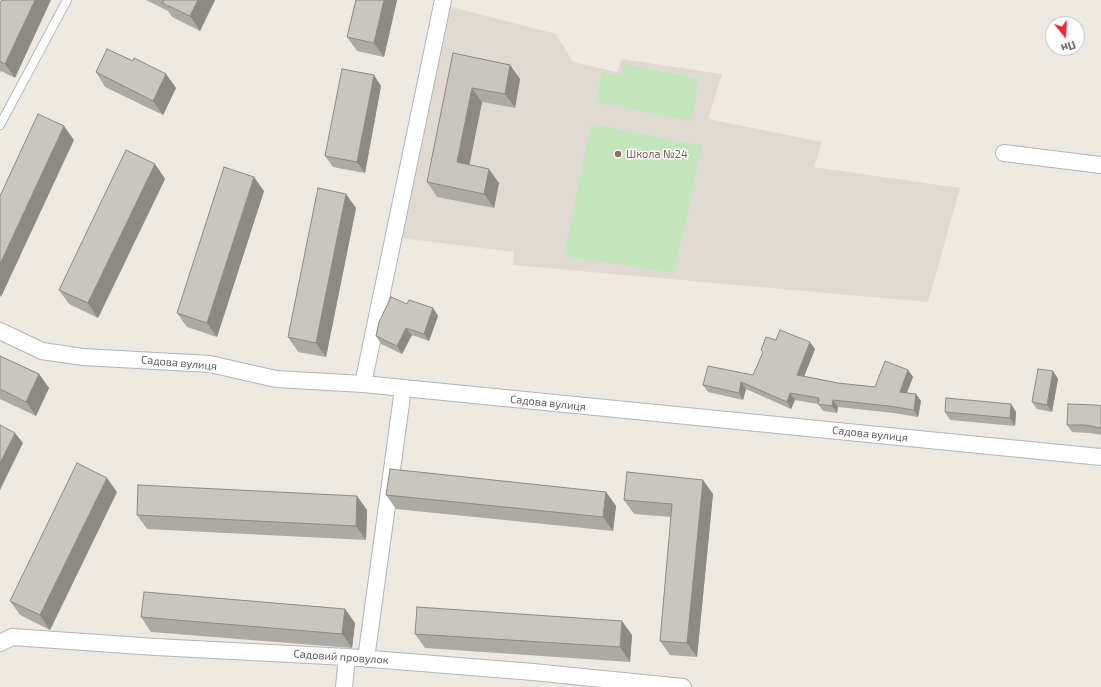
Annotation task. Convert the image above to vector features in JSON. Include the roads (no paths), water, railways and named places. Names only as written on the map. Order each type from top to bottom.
[{"type":"street","points":[[363,384],[442,0]]},
{"type":"street","points":[[1004,152],[1101,165]]},
{"type":"street","name":"Садова вулиця","points":[[0,331],[42,351],[83,357],[210,364],[276,379],[363,384],[1101,457]]},
{"type":"street","points":[[366,658],[403,389]]},
{"type":"street","name":"Садовий провулок","points":[[0,643],[12,637],[156,647],[366,658],[533,672],[683,687]]},
{"type":"street","points":[[344,687],[347,657]]},
{"type":"lane","points":[[0,125],[67,0]]},
{"type":"place","name":"Школа №24","points":[[618,154]]}]
